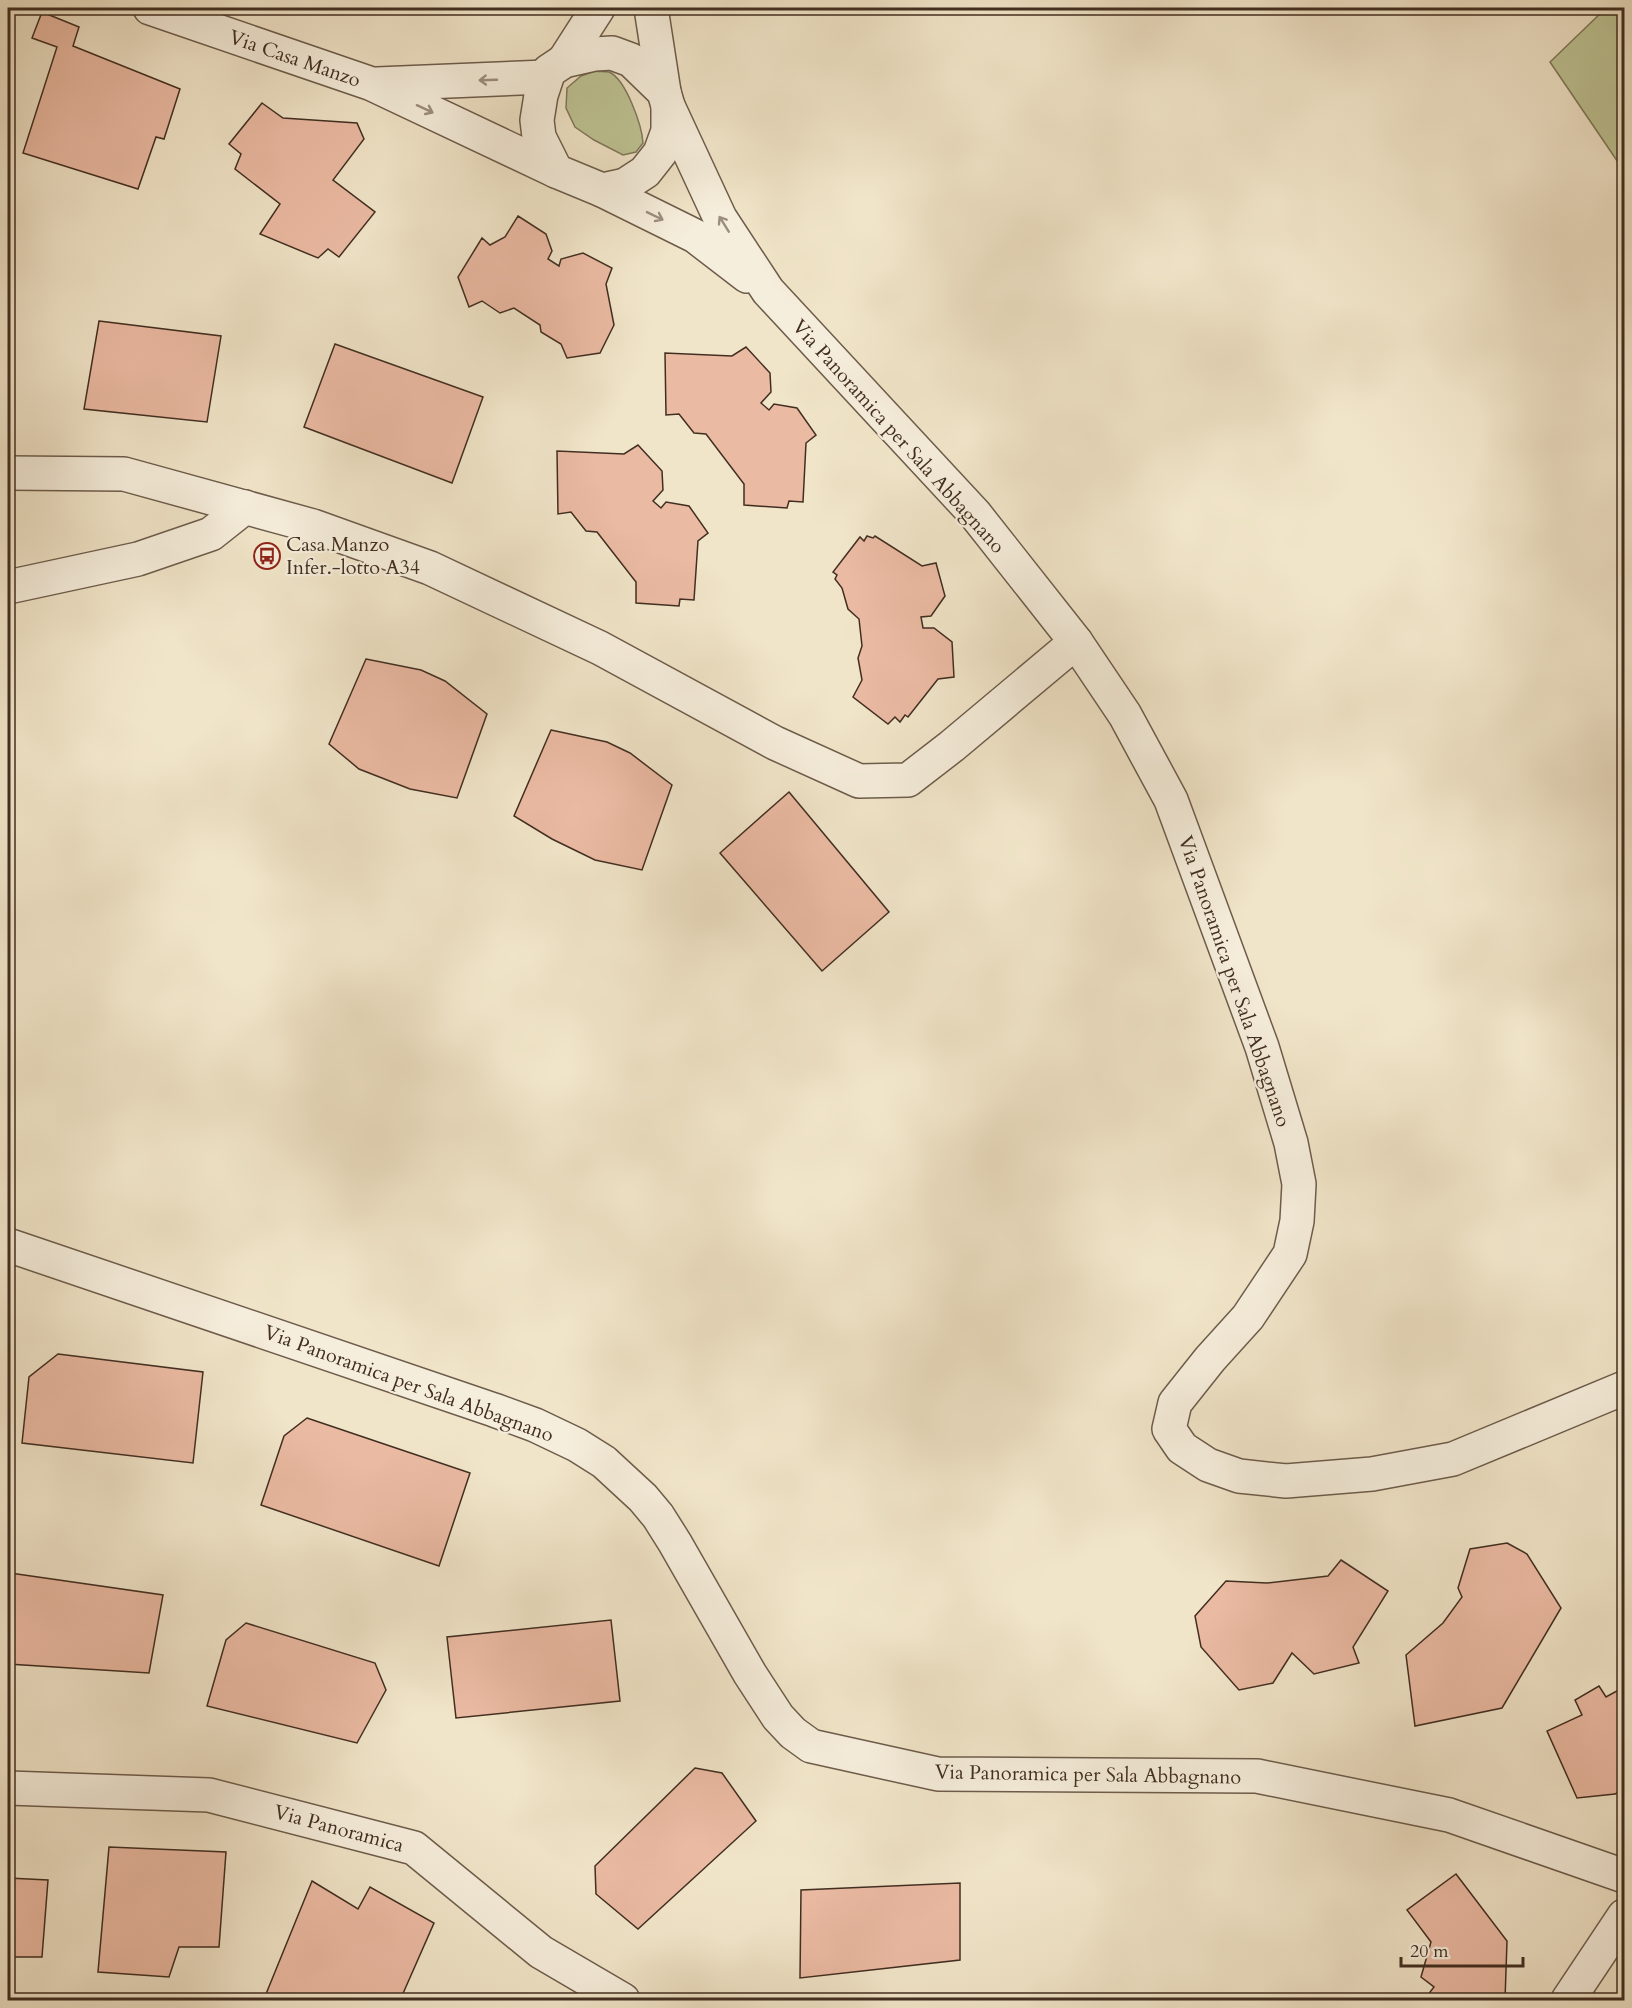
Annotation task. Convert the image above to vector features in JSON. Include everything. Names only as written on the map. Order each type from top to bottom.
[{"type":"street","name":"Via Casa Manzo","points":[[150,8],[372,84],[556,171]]},
{"type":"street","points":[[598,8],[555,69],[537,120],[539,137],[556,171],[602,190],[625,185],[645,172],[660,153],[668,131],[666,99],[651,8]]},
{"type":"street","points":[[555,69],[595,54],[612,53],[631,60],[666,99]]},
{"type":"street","name":"Via Casa Manzo","points":[[372,84],[555,69]]},
{"type":"street","name":"Via Panoramica per Sala Abbagnano","points":[[666,99],[720,218],[768,291],[975,514],[1076,642],[1125,715],[1171,800],[1262,1047],[1291,1143],[1299,1184],[1297,1221],[1290,1254],[1248,1317],[1210,1359],[1176,1403],[1169,1429],[1182,1448],[1208,1465],[1239,1476],[1286,1481],[1372,1474],[1453,1459],[1624,1388]]},
{"type":"street","name":"Via Panoramica per Sala Abbagnano","points":[[602,190],[695,236],[768,291]]},
{"type":"street","points":[[8,473],[124,474],[313,526],[430,568],[600,648],[775,742],[859,781],[908,780],[1076,642]]},
{"type":"street","points":[[8,586],[138,559],[211,534],[246,507]]},
{"type":"street","name":"Via Panoramica per Sala Abbagnano","points":[[8,1245],[535,1425],[604,1462],[627,1481],[658,1516],[750,1674],[778,1717],[793,1733],[811,1746],[938,1774],[1257,1776],[1449,1815],[1624,1876]]},
{"type":"street","name":"Via Panoramica","points":[[8,1788],[209,1795],[414,1848],[541,1953],[623,2001]]},
{"type":"street","points":[[1568,2001],[1624,1916]]},
{"type":"green space","points":[[1606,8],[1624,8],[1624,171],[1550,62]]},
{"type":"green space","points":[[595,71],[609,72],[615,76],[627,93],[642,135],[643,143],[636,152],[623,155],[575,127],[566,108],[567,88],[581,76]]},
{"type":"building","points":[[42,12],[79,27],[73,46],[180,89],[164,139],[156,137],[138,189],[23,153],[57,47],[32,38]]},
{"type":"building","points":[[262,103],[283,118],[357,123],[364,139],[333,180],[375,212],[339,257],[328,249],[318,258],[260,234],[280,204],[235,169],[241,154],[229,144]]},
{"type":"building","points":[[518,216],[546,234],[552,251],[548,259],[559,266],[561,259],[583,253],[612,268],[606,284],[614,325],[600,353],[567,358],[561,344],[541,332],[540,325],[514,308],[500,313],[482,301],[469,307],[458,277],[482,238],[490,245],[505,237]]},
{"type":"building","points":[[99,321],[221,336],[207,422],[84,409]]},
{"type":"building","points":[[335,344],[483,397],[452,483],[304,427]]},
{"type":"building","points":[[746,347],[770,373],[771,392],[761,403],[769,410],[774,404],[797,408],[816,435],[806,443],[803,502],[789,501],[787,508],[744,505],[744,484],[706,434],[694,433],[679,414],[666,415],[665,353],[732,356]]},
{"type":"building","points":[[638,445],[662,471],[663,490],[653,501],[661,508],[666,502],[689,506],[708,533],[698,541],[694,600],[680,599],[679,606],[636,603],[636,582],[597,532],[586,531],[571,512],[558,514],[557,451],[624,454]]},
{"type":"building","points":[[867,536],[873,538],[875,536],[922,566],[936,563],[945,596],[931,616],[921,617],[923,628],[934,628],[952,642],[954,677],[938,679],[908,717],[905,715],[900,722],[895,717],[888,724],[853,697],[862,680],[858,658],[862,646],[859,619],[848,609],[842,588],[835,579],[837,575],[833,572],[860,537],[864,541]]},
{"type":"building","points":[[366,659],[421,670],[445,681],[487,714],[457,798],[410,789],[359,769],[329,744]]},
{"type":"building","points":[[551,730],[607,742],[630,753],[672,785],[642,870],[595,860],[552,839],[514,816]]},
{"type":"building","points":[[789,792],[889,912],[822,971],[720,853]]},
{"type":"building","points":[[58,1354],[203,1372],[193,1463],[22,1443],[29,1377]]},
{"type":"building","points":[[307,1418],[470,1473],[439,1566],[261,1505],[284,1436]]},
{"type":"building","points":[[1507,1543],[1527,1554],[1561,1608],[1502,1708],[1415,1726],[1406,1655],[1443,1623],[1462,1597],[1458,1588],[1470,1549]]},
{"type":"building","points":[[1341,1560],[1388,1591],[1353,1647],[1359,1663],[1314,1674],[1292,1653],[1273,1683],[1239,1690],[1201,1647],[1195,1616],[1226,1581],[1267,1583],[1328,1576]]},
{"type":"building","points":[[10,1573],[163,1595],[149,1673],[8,1664],[8,1576]]},
{"type":"building","points":[[611,1620],[620,1701],[456,1718],[447,1637]]},
{"type":"building","points":[[246,1623],[375,1663],[386,1690],[357,1743],[207,1706],[226,1640]]},
{"type":"building","points":[[1599,1686],[1606,1697],[1624,1687],[1624,1788],[1615,1794],[1577,1798],[1547,1731],[1582,1715],[1575,1700]]},
{"type":"building","points":[[695,1768],[722,1773],[756,1821],[638,1929],[596,1894],[595,1866]]},
{"type":"building","points":[[109,1847],[226,1852],[219,1947],[179,1947],[169,1977],[98,1972]]},
{"type":"building","points":[[1456,1874],[1507,1941],[1505,2000],[1424,2000],[1434,1987],[1421,1977],[1431,1942],[1407,1910]]},
{"type":"building","points":[[8,1878],[48,1880],[42,1957],[8,1957]]},
{"type":"building","points":[[312,1881],[358,1909],[370,1887],[434,1923],[401,1998],[266,1994]]},
{"type":"building","points":[[960,1883],[960,1960],[800,1978],[801,1890]]},
{"type":"place","name":"Casa Manzo Infer.-lotto A34","points":[[267,556]]}]
